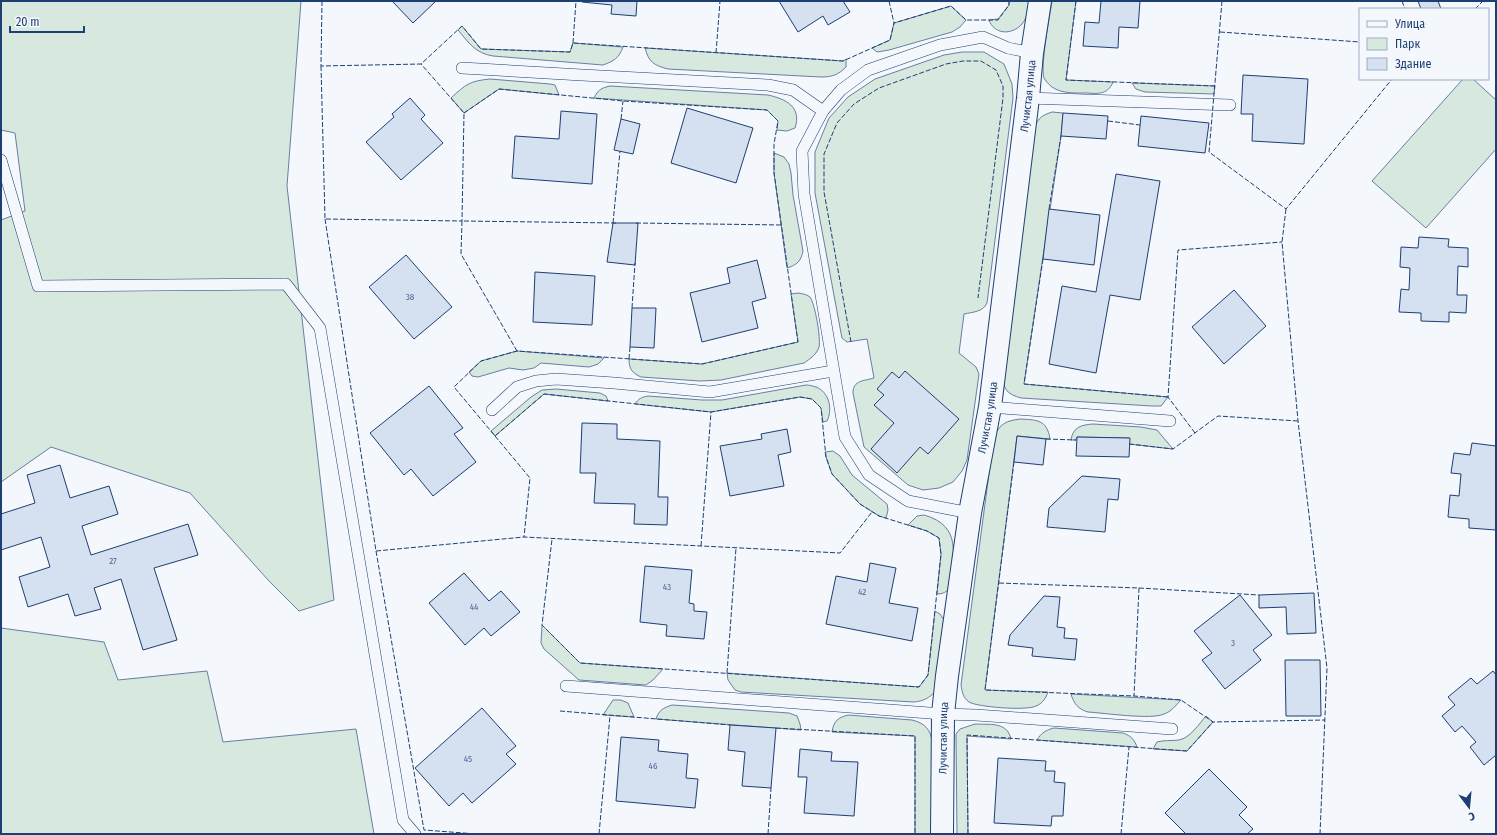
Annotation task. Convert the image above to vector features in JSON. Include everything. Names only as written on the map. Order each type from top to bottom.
[{"type":"street","name":"Лучистая улица","points":[[942,834],[943,714],[947,676],[970,513],[990,406],[1028,98],[1032,53],[1040,1]]},
{"type":"lane","points":[[970,513],[908,500],[869,475],[845,436],[804,194],[802,152],[823,111],[841,90],[868,70],[940,45],[983,37],[1008,48],[1032,53]]},
{"type":"lane","points":[[462,68],[768,85],[793,90],[823,111]]},
{"type":"lane","points":[[1028,98],[1230,105]]},
{"type":"lane","points":[[1,160],[38,286],[286,284],[320,328],[403,820],[415,834]]},
{"type":"lane","points":[[492,410],[517,387],[536,381],[556,379],[606,382],[710,392],[833,371]]},
{"type":"lane","points":[[990,406],[1170,421]]},
{"type":"lane","points":[[566,686],[943,714],[1172,729]]},
{"type":"green space","points":[[1,1],[301,1],[287,186],[334,600],[299,611],[269,581],[190,493],[51,447],[1,482],[1,220],[25,211],[15,133],[1,130]]},
{"type":"green space","points":[[1009,1],[1030,1],[1028,13],[1024,22],[1018,28],[1008,32],[999,31],[991,25],[989,20],[998,19],[1009,5]]},
{"type":"green space","points":[[1052,1],[1076,1],[1066,80],[1113,82],[1106,91],[1096,93],[1065,92],[1052,87],[1044,78],[1044,52]]},
{"type":"green space","points":[[951,6],[966,20],[960,27],[952,32],[889,50],[877,52],[872,48],[890,40],[894,23]]},
{"type":"green space","points":[[462,26],[481,49],[570,52],[573,43],[623,47],[616,59],[603,65],[493,56],[487,55],[473,47],[458,30]]},
{"type":"green space","points":[[645,48],[843,61],[846,59],[846,67],[835,75],[828,77],[668,69],[652,62],[648,57]]},
{"type":"green space","points":[[962,52],[984,52],[1004,64],[1012,84],[1013,98],[987,303],[980,310],[964,314],[959,353],[976,367],[979,374],[967,460],[962,471],[953,482],[939,488],[923,490],[908,485],[864,447],[853,389],[857,383],[874,378],[867,339],[847,342],[842,338],[815,193],[815,152],[829,118],[848,97],[875,79],[944,55]]},
{"type":"green space","points":[[490,79],[555,85],[559,95],[499,89],[464,113],[451,98],[461,89],[473,82]]},
{"type":"green space","points":[[1462,80],[1474,80],[1496,100],[1496,149],[1426,228],[1372,181]]},
{"type":"green space","points":[[1132,83],[1215,86],[1214,94],[1145,92],[1136,89]]},
{"type":"green space","points":[[610,86],[768,95],[781,99],[791,105],[794,109],[797,121],[795,128],[787,131],[777,130],[778,121],[767,110],[594,98],[600,90]]},
{"type":"green space","points":[[1052,112],[1063,113],[1061,136],[1024,384],[1168,397],[1161,406],[1021,398],[1012,395],[1005,388],[1002,376],[1033,132],[1040,119]]},
{"type":"green space","points":[[774,153],[784,157],[789,164],[803,251],[798,262],[787,268],[774,173]]},
{"type":"green space","points":[[798,293],[809,296],[812,301],[816,314],[819,336],[819,347],[817,352],[804,363],[721,380],[700,381],[641,377],[635,374],[630,368],[629,359],[702,364],[798,342],[791,294]]},
{"type":"green space","points":[[517,351],[604,358],[598,364],[589,367],[541,363],[534,368],[523,370],[509,368],[478,377],[472,376],[469,372],[481,361]]},
{"type":"green space","points":[[806,385],[820,389],[827,397],[830,411],[827,421],[823,422],[821,408],[812,399],[800,397],[711,412],[635,404],[640,398],[648,396],[722,400]]},
{"type":"green space","points":[[556,389],[600,393],[606,396],[608,401],[544,394],[495,436],[491,431],[531,397],[542,390]]},
{"type":"green space","points":[[1020,419],[1036,420],[1043,424],[1049,432],[1050,439],[1017,436],[985,690],[1048,692],[1044,700],[1038,705],[1023,708],[1002,708],[969,702],[962,692],[961,685],[994,436],[1004,423]]},
{"type":"green space","points":[[1093,424],[1141,427],[1157,430],[1173,449],[1129,444],[1129,438],[1077,437],[1076,440],[1071,440],[1076,429],[1085,425]]},
{"type":"green space","points":[[833,451],[840,456],[852,475],[887,504],[888,510],[886,518],[879,516],[860,504],[832,474],[825,452]]},
{"type":"green space","points":[[924,515],[936,520],[945,527],[950,534],[953,544],[953,564],[950,587],[941,594],[937,594],[941,554],[939,538],[927,531],[908,525],[917,516]]},
{"type":"green space","points":[[935,611],[940,614],[944,620],[936,691],[924,700],[914,702],[741,692],[735,690],[728,680],[727,673],[919,687],[928,675]]},
{"type":"green space","points":[[542,625],[580,663],[663,669],[646,685],[579,680],[544,649],[541,643]]},
{"type":"green space","points":[[1,628],[104,642],[118,680],[207,671],[223,742],[356,729],[374,834],[1,834]]},
{"type":"green space","points":[[1071,694],[1181,700],[1169,712],[1158,716],[1116,715],[1088,712],[1077,706]]},
{"type":"green space","points":[[613,700],[621,700],[628,703],[634,717],[603,715]]},
{"type":"green space","points":[[672,705],[789,713],[797,716],[801,730],[656,719],[658,713],[666,707]]},
{"type":"green space","points":[[848,715],[912,720],[924,725],[929,731],[932,742],[934,834],[915,834],[915,736],[832,732],[837,720]]},
{"type":"green space","points":[[1206,716],[1213,722],[1187,751],[1153,749],[1157,742],[1179,740],[1187,737]]},
{"type":"green space","points":[[975,724],[991,724],[1002,727],[1009,733],[1011,739],[967,736],[968,834],[957,834],[956,734],[960,729]]},
{"type":"green space","points":[[1054,728],[1123,733],[1132,738],[1137,747],[1037,740],[1044,732]]},
{"type":"building","points":[[392,1],[436,1],[413,23]]},
{"type":"building","points":[[582,1],[637,1],[636,16],[611,14],[612,5]]},
{"type":"building","points":[[779,1],[843,1],[850,12],[828,25],[823,16],[798,32]]},
{"type":"building","points":[[1101,1],[1140,1],[1138,28],[1119,27],[1118,48],[1083,46],[1085,22],[1099,23]]},
{"type":"building","points":[[1418,1],[1438,1],[1441,8],[1421,8]]},
{"type":"building","points":[[1243,75],[1308,79],[1304,144],[1252,141],[1253,114],[1241,114]]},
{"type":"building","points":[[410,98],[425,115],[421,119],[443,143],[401,180],[366,142],[394,117],[392,114]]},
{"type":"building","points":[[687,108],[753,128],[736,183],[671,163]]},
{"type":"building","points":[[561,111],[597,114],[592,184],[512,178],[515,136],[559,139]]},
{"type":"building","points":[[1063,113],[1108,116],[1106,139],[1061,136]]},
{"type":"building","points":[[1141,116],[1209,123],[1205,153],[1138,146]]},
{"type":"building","points":[[621,119],[640,124],[633,154],[614,150]]},
{"type":"building","points":[[1116,174],[1160,181],[1140,300],[1110,295],[1096,373],[1049,364],[1062,286],[1096,292]]},
{"type":"building","points":[[1049,209],[1100,215],[1094,265],[1043,259]]},
{"type":"building","points":[[613,223],[638,223],[635,265],[607,262]]},
{"type":"building","points":[[1419,237],[1449,239],[1448,247],[1468,248],[1468,267],[1458,266],[1457,295],[1467,295],[1466,313],[1449,312],[1449,322],[1421,321],[1421,313],[1399,312],[1401,289],[1409,290],[1410,268],[1400,267],[1401,247],[1418,248]]},
{"type":"building","points":[[406,255],[452,307],[414,339],[369,287]]},
{"type":"building","points":[[757,260],[766,298],[752,302],[758,328],[702,342],[690,293],[730,283],[727,268]]},
{"type":"building","points":[[535,272],[595,276],[592,325],[533,322]]},
{"type":"building","points":[[1234,290],[1266,326],[1224,364],[1192,327]]},
{"type":"building","points":[[632,308],[656,308],[654,348],[630,347]]},
{"type":"building","points":[[905,371],[959,419],[928,454],[920,447],[897,473],[871,449],[894,423],[874,405],[884,395],[877,389],[892,372],[899,378]]},
{"type":"building","points":[[429,386],[463,428],[454,434],[476,462],[433,496],[411,469],[404,475],[370,433]]},
{"type":"building","points":[[582,423],[617,424],[617,439],[660,441],[658,497],[668,497],[667,525],[634,524],[635,504],[594,503],[596,473],[580,473]]},
{"type":"building","points":[[787,429],[791,452],[778,455],[784,486],[730,496],[720,446],[762,439],[761,434]]},
{"type":"building","points":[[1017,436],[1046,439],[1043,465],[1014,462]]},
{"type":"building","points":[[1077,437],[1130,438],[1129,457],[1076,456]]},
{"type":"building","points":[[1472,443],[1496,446],[1496,530],[1469,528],[1469,519],[1448,517],[1450,495],[1459,496],[1461,474],[1451,473],[1454,453],[1470,455]]},
{"type":"building","points":[[60,465],[70,498],[109,486],[118,514],[82,526],[91,555],[188,524],[198,555],[154,568],[177,640],[143,650],[121,579],[94,588],[101,609],[75,616],[68,594],[28,607],[19,577],[50,567],[41,537],[1,550],[1,514],[35,503],[27,475]]},
{"type":"building","points":[[1082,476],[1120,479],[1118,500],[1108,499],[1105,532],[1047,527],[1049,508]]},
{"type":"building","points":[[870,563],[896,568],[889,603],[918,608],[912,641],[826,624],[836,576],[867,582]]},
{"type":"building","points":[[645,566],[692,570],[689,603],[694,604],[694,611],[707,612],[704,639],[666,636],[667,625],[640,622]]},
{"type":"building","points":[[464,573],[489,601],[501,591],[520,612],[491,636],[484,628],[465,645],[429,603]]},
{"type":"building","points":[[1314,593],[1316,633],[1287,634],[1286,607],[1259,608],[1259,595]]},
{"type":"building","points":[[1240,595],[1272,635],[1253,650],[1261,660],[1225,689],[1202,660],[1212,653],[1194,631]]},
{"type":"building","points":[[1044,596],[1060,597],[1057,627],[1065,628],[1064,638],[1077,639],[1075,660],[1032,656],[1033,648],[1008,645],[1010,635]]},
{"type":"building","points":[[1285,660],[1320,660],[1321,716],[1286,716]]},
{"type":"building","points":[[1493,671],[1496,675],[1496,755],[1484,765],[1470,747],[1476,742],[1462,726],[1455,732],[1442,716],[1455,705],[1448,697],[1471,678],[1477,684]]},
{"type":"building","points":[[482,708],[516,746],[506,754],[516,764],[472,803],[463,793],[449,806],[415,768]]},
{"type":"building","points":[[730,725],[776,728],[771,788],[742,786],[745,752],[728,750]]},
{"type":"building","points":[[621,737],[659,740],[658,751],[688,754],[686,778],[698,779],[695,808],[616,801]]},
{"type":"building","points":[[800,749],[832,752],[831,761],[858,762],[854,816],[804,813],[807,777],[798,777]]},
{"type":"building","points":[[998,758],[1046,761],[1045,771],[1055,771],[1054,782],[1065,783],[1063,816],[1052,816],[1051,826],[994,823]]},
{"type":"building","points":[[1209,769],[1247,807],[1239,815],[1253,829],[1247,834],[1186,834],[1165,813]]},
{"type":"fence","points":[[322,1],[321,66],[421,64],[462,26],[481,49],[570,52],[573,43],[843,61],[890,40],[894,23],[951,6],[966,20],[998,20],[1009,5],[1009,1]]},
{"type":"fence","points":[[573,43],[576,1]]},
{"type":"fence","points":[[716,53],[720,1]]},
{"type":"fence","points":[[889,1],[894,23]]},
{"type":"fence","points":[[1076,1],[1066,80],[1215,86]]},
{"type":"fence","points":[[1222,1],[1209,152],[1286,209],[1391,80]]},
{"type":"fence","points":[[1402,1],[1405,8]]},
{"type":"fence","points":[[1476,8],[1483,1]]},
{"type":"fence","points":[[1220,32],[1359,42]]},
{"type":"fence","points":[[851,342],[824,192],[824,154],[837,123],[854,104],[879,88],[946,64],[963,61],[981,61],[996,70],[1003,86],[1003,98],[978,298]]},
{"type":"fence","points":[[321,66],[325,219],[462,221],[464,113],[421,64]]},
{"type":"fence","points":[[464,113],[499,89],[623,101],[767,110],[778,121],[774,144],[774,173],[798,342],[702,364],[517,351],[481,361],[454,387],[495,436],[544,394],[711,412],[800,397],[812,399],[821,408],[826,457],[832,474],[860,504],[879,516],[927,531],[939,538],[941,554],[928,675],[919,687],[580,663],[542,625],[552,539]]},
{"type":"fence","points":[[621,119],[623,101]]},
{"type":"fence","points":[[1108,121],[1140,125]]},
{"type":"fence","points":[[1049,209],[1061,136]]},
{"type":"fence","points":[[613,223],[620,151]]},
{"type":"fence","points":[[1286,209],[1282,242],[1298,421],[1327,668],[1320,834]]},
{"type":"fence","points":[[325,219],[376,551],[524,537],[840,553],[872,512]]},
{"type":"fence","points":[[517,351],[461,254],[462,221],[616,223]]},
{"type":"fence","points":[[636,223],[782,225]]},
{"type":"fence","points":[[1195,433],[1168,397],[1178,250],[1282,242]]},
{"type":"fence","points":[[1043,259],[1024,384],[1168,397]]},
{"type":"fence","points":[[632,308],[635,263]]},
{"type":"fence","points":[[629,359],[630,347]]},
{"type":"fence","points":[[701,546],[711,412]]},
{"type":"fence","points":[[1129,444],[1173,449],[1218,416],[1298,421]]},
{"type":"fence","points":[[495,436],[530,478],[524,537]]},
{"type":"fence","points":[[1046,439],[1076,440]]},
{"type":"fence","points":[[1014,462],[985,690],[1134,696],[1181,700],[1213,722],[1325,720]]},
{"type":"fence","points":[[727,673],[736,548]]},
{"type":"fence","points":[[376,551],[424,830],[477,834]]},
{"type":"fence","points":[[999,583],[1139,588],[1134,696]]},
{"type":"fence","points":[[1139,588],[1259,595]]},
{"type":"fence","points":[[560,711],[730,725]]},
{"type":"fence","points":[[599,834],[610,716]]},
{"type":"fence","points":[[968,834],[967,735],[1187,751],[1213,722]]},
{"type":"fence","points":[[776,728],[915,736],[915,834]]},
{"type":"fence","points":[[1121,834],[1129,747]]},
{"type":"fence","points":[[768,834],[771,788]]}]
